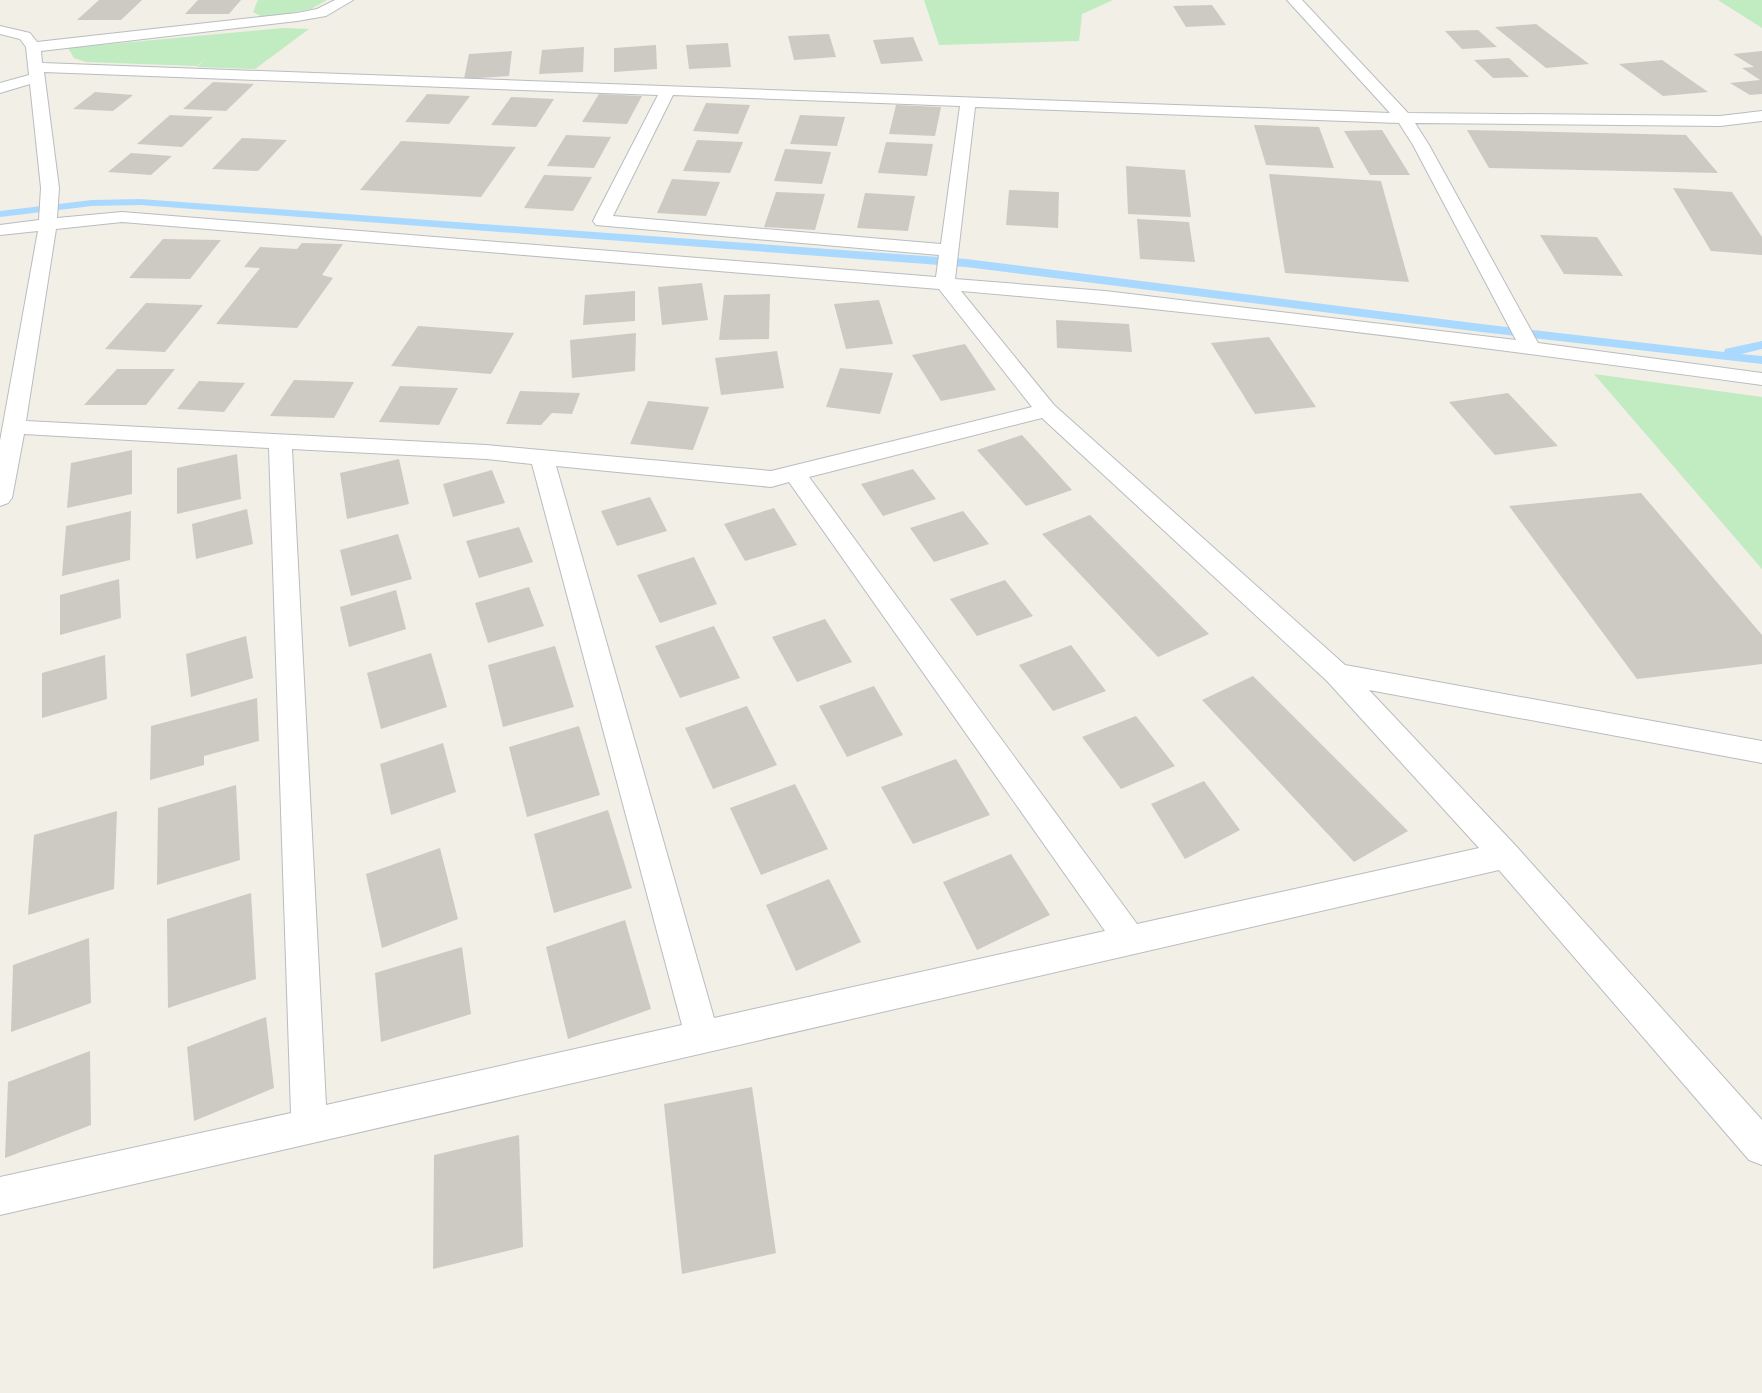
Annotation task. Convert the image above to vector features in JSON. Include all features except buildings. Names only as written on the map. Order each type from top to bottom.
[{"type":"street","points":[[33,47],[297,17],[321,13],[346,0]]},
{"type":"street","points":[[1294,0],[1404,118],[1421,145],[1531,348]]},
{"type":"street","points":[[0,30],[25,36],[33,47],[50,188],[48,225],[0,498]]},
{"type":"street","points":[[0,88],[36,72],[668,90],[1404,118],[1720,121],[1762,116]]},
{"type":"street","points":[[668,90],[602,221],[949,250]]},
{"type":"street","points":[[968,102],[944,284],[1046,410],[1337,674],[1505,855],[1762,1147]]},
{"type":"street","points":[[0,230],[122,217],[1105,297],[1531,348],[1762,379]]},
{"type":"street","points":[[14,427],[476,451],[771,479],[1046,410]]},
{"type":"street","points":[[280,441],[309,1126]]},
{"type":"street","points":[[542,457],[702,1037]]},
{"type":"street","points":[[794,474],[1130,940]]},
{"type":"street","points":[[1337,674],[1762,752]]},
{"type":"street","points":[[0,1196],[1505,855]]},
{"type":"green space","points":[[258,0],[327,0],[311,9],[264,18],[253,12]]},
{"type":"green space","points":[[924,0],[1113,0],[1082,14],[1079,41],[939,45]]},
{"type":"green space","points":[[1718,0],[1762,0],[1762,28]]},
{"type":"green space","points":[[283,28],[309,29],[255,69],[197,67],[207,57],[197,66],[86,62],[74,58],[68,48]]},
{"type":"green space","points":[[1594,374],[1762,397],[1762,569]]},
{"type":"waterway","points":[[0,214],[92,203],[140,202],[966,263],[1481,328],[1762,360]]},
{"type":"waterway","points":[[1730,352],[1762,345]]}]
